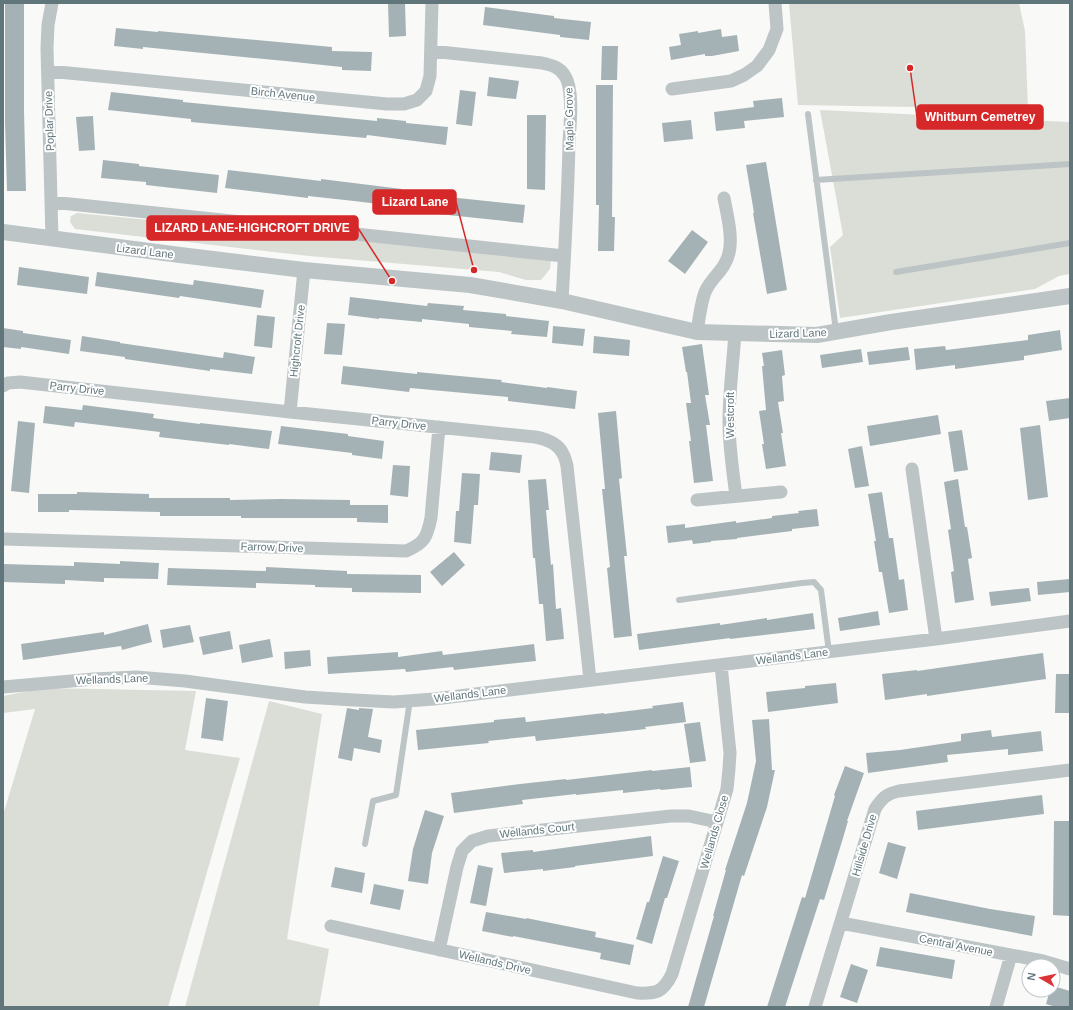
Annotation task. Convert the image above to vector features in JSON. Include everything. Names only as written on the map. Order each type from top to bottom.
[{"type":"street","name":"Poplar Drive","points":[[52,3],[48,25],[52,239]]},
{"type":"street","name":"Birch Avenue","points":[[48,71],[387,104],[404,104],[417,100],[426,91],[430,76],[432,3]]},
{"type":"street","points":[[672,89],[731,80],[744,75],[757,66],[769,50],[776,29],[775,3]]},
{"type":"street","name":"Maple Grove","points":[[431,51],[542,63],[559,69],[565,75],[570,93],[570,108],[568,195],[562,301]]},
{"type":"street","points":[[697,332],[706,290],[720,273],[729,253],[730,237],[724,198]]},
{"type":"street","points":[[51,202],[564,256]]},
{"type":"street","name":"Lizard Lane","points":[[3,232],[304,270],[470,285],[562,301],[697,332],[817,335],[899,320],[1070,296]]},
{"type":"street","name":"Highcroft Drive","points":[[290,412],[304,270]]},
{"type":"street","name":"Westcroft","points":[[735,333],[729,424],[736,496]]},
{"type":"street","name":"Parry Drive","points":[[3,386],[8,383],[20,382],[546,439],[555,444],[563,452],[567,466],[590,680]]},
{"type":"street","name":"Farrow Drive","points":[[3,539],[406,551],[415,547],[428,533],[431,518],[440,427]]},
{"type":"street","points":[[912,469],[936,640]]},
{"type":"street","points":[[697,500],[781,492]]},
{"type":"street","name":"Wellands Lane","points":[[3,686],[136,677],[185,681],[305,697],[394,702],[434,699],[936,640],[1070,621]]},
{"type":"street","name":"Wellands Close","points":[[659,991],[667,984],[672,974],[727,789],[730,753],[721,665]]},
{"type":"street","name":"Hillside Drive","points":[[815,1007],[875,809],[882,798],[899,790],[1070,770]]},
{"type":"street","name":"Wellands Court","points":[[439,950],[462,851],[472,841],[488,836],[671,816],[689,816],[717,822]]},
{"type":"street","name":"Central Avenue","points":[[841,923],[1043,961],[1070,969]]},
{"type":"street","name":"Wellands Drive","points":[[331,926],[636,994],[648,994],[659,991]]},
{"type":"street","points":[[996,1007],[1011,955]]},
{"type":"lane","points":[[808,114],[836,331]]},
{"type":"lane","points":[[816,180],[1070,164]]},
{"type":"lane","points":[[896,272],[1070,243]]},
{"type":"lane","points":[[679,600],[814,582],[821,590],[829,652]]},
{"type":"lane","points":[[365,844],[373,801],[396,795],[410,700]]},
{"type":"shaded area","points":[[789,3],[1019,3],[1025,31],[1028,109],[798,105]]},
{"type":"shaded area","points":[[820,110],[1070,122],[1070,274],[1059,276],[1035,289],[840,318],[830,247],[843,235]]},
{"type":"shaded area","points":[[77,213],[546,258],[551,260],[550,269],[541,280],[526,280],[499,272],[309,256],[75,229],[70,222],[71,216]]},
{"type":"shaded area","points":[[44,688],[196,691],[185,750],[240,758],[168,1007],[3,1007],[3,815],[35,709],[3,713],[3,696]]},
{"type":"shaded area","points":[[269,701],[322,714],[287,939],[329,949],[319,1007],[185,1007]]},
{"type":"building","points":[[5,3],[24,3],[26,191],[7,191],[5,123]]},
{"type":"building","points":[[388,3],[405,3],[406,36],[389,37]]},
{"type":"building","points":[[485,7],[554,16],[554,18],[591,22],[589,40],[483,25]]},
{"type":"building","points":[[116,28],[332,47],[332,51],[372,52],[371,71],[342,70],[342,67],[143,47],[143,49],[114,46]]},
{"type":"building","points":[[721,29],[722,37],[737,35],[739,51],[712,56],[705,56],[705,54],[671,60],[669,47],[681,45],[679,34],[698,31],[698,33]]},
{"type":"building","points":[[602,46],[618,46],[617,80],[601,80]]},
{"type":"building","points":[[489,77],[519,81],[516,99],[487,96]]},
{"type":"building","points":[[596,85],[613,85],[612,217],[615,217],[614,251],[598,251],[599,205],[596,205]]},
{"type":"building","points":[[460,90],[476,92],[472,126],[456,124]]},
{"type":"building","points":[[111,92],[183,100],[183,102],[377,121],[377,118],[406,121],[406,123],[448,127],[446,145],[367,135],[366,138],[191,122],[191,119],[108,110]]},
{"type":"building","points":[[782,98],[784,117],[744,121],[745,128],[716,131],[714,112],[754,107],[753,101]]},
{"type":"building","points":[[527,115],[546,115],[545,190],[527,189]]},
{"type":"building","points":[[93,116],[95,150],[79,151],[76,117]]},
{"type":"building","points":[[691,120],[693,139],[664,142],[662,123]]},
{"type":"building","points":[[103,160],[139,164],[139,166],[219,175],[217,193],[146,185],[146,182],[101,178]]},
{"type":"building","points":[[766,162],[787,290],[767,294],[746,165]]},
{"type":"building","points":[[228,170],[321,181],[321,179],[402,189],[401,192],[525,205],[523,223],[410,211],[411,208],[354,201],[308,196],[308,198],[225,188]]},
{"type":"building","points":[[692,230],[708,242],[685,274],[668,261]]},
{"type":"building","points":[[19,267],[89,277],[87,294],[17,285]]},
{"type":"building","points":[[97,272],[193,285],[194,280],[264,290],[261,308],[180,296],[179,298],[95,286]]},
{"type":"building","points":[[350,297],[427,306],[428,303],[464,306],[463,310],[506,314],[506,316],[549,321],[547,337],[511,334],[512,331],[469,327],[469,324],[422,319],[422,322],[379,319],[348,315]]},
{"type":"building","points":[[257,315],[275,317],[272,348],[254,346]]},
{"type":"building","points":[[327,323],[345,324],[342,355],[324,354]]},
{"type":"building","points":[[553,326],[585,329],[583,346],[552,343]]},
{"type":"building","points":[[3,328],[23,331],[23,333],[71,340],[69,354],[21,347],[21,349],[3,347]]},
{"type":"building","points":[[1060,330],[1062,350],[1024,356],[1024,360],[955,369],[955,365],[916,370],[914,349],[945,346],[946,350],[1028,340],[1028,335]]},
{"type":"building","points":[[82,336],[223,358],[224,352],[255,357],[252,374],[210,369],[210,371],[80,351]]},
{"type":"building","points":[[594,336],[630,340],[629,356],[593,353]]},
{"type":"building","points":[[702,344],[709,395],[705,395],[710,425],[706,425],[713,481],[694,483],[686,403],[691,403],[682,347]]},
{"type":"building","points":[[908,347],[910,360],[869,365],[867,352]]},
{"type":"building","points":[[861,349],[863,362],[822,368],[820,355]]},
{"type":"building","points":[[782,350],[785,375],[782,376],[784,401],[778,402],[786,466],[766,469],[759,411],[766,410],[762,353]]},
{"type":"building","points":[[343,366],[417,374],[417,372],[502,380],[501,382],[577,391],[575,409],[508,401],[508,397],[410,388],[409,392],[341,384]]},
{"type":"building","points":[[1070,398],[1070,418],[1049,421],[1046,401]]},
{"type":"building","points":[[83,405],[154,414],[153,418],[272,431],[269,449],[159,437],[160,432],[75,422],[74,427],[43,423],[45,406],[82,410]]},
{"type":"building","points":[[616,411],[622,478],[619,479],[627,556],[624,556],[632,636],[614,638],[607,568],[610,567],[602,489],[605,489],[598,413]]},
{"type":"building","points":[[938,415],[941,434],[870,446],[867,426]]},
{"type":"building","points":[[18,421],[35,423],[29,493],[11,491]]},
{"type":"building","points":[[1040,425],[1048,497],[1028,500],[1020,428]]},
{"type":"building","points":[[281,426],[348,434],[348,436],[384,441],[382,459],[352,455],[352,453],[278,444]]},
{"type":"building","points":[[962,430],[968,470],[954,472],[948,432]]},
{"type":"building","points":[[862,446],[869,486],[855,488],[848,449]]},
{"type":"building","points":[[491,452],[522,455],[520,473],[489,470]]},
{"type":"building","points":[[393,465],[410,466],[408,497],[390,495]]},
{"type":"building","points":[[462,473],[480,474],[478,505],[474,505],[471,544],[454,542],[456,511],[459,511]]},
{"type":"building","points":[[546,479],[549,510],[546,510],[551,565],[553,564],[556,609],[561,608],[564,639],[546,641],[543,604],[539,604],[535,558],[533,558],[528,480]]},
{"type":"building","points":[[958,479],[965,527],[967,527],[972,558],[968,559],[974,600],[955,603],[951,572],[954,571],[948,530],[951,529],[944,482]]},
{"type":"building","points":[[77,492],[149,494],[149,498],[350,500],[350,505],[388,505],[388,523],[357,522],[357,518],[160,516],[160,512],[69,510],[69,512],[38,512],[38,494],[77,494]]},
{"type":"building","points":[[882,492],[889,538],[893,538],[899,580],[904,579],[908,610],[889,613],[882,572],[879,572],[874,541],[876,541],[868,494]]},
{"type":"building","points":[[817,509],[819,526],[711,542],[693,544],[692,540],[668,543],[666,526],[685,524],[685,528],[736,521],[736,523],[772,518],[772,516],[799,513],[798,511]]},
{"type":"building","points":[[454,552],[465,565],[442,586],[430,572]]},
{"type":"building","points":[[120,561],[159,563],[158,579],[104,578],[104,582],[65,580],[65,584],[3,582],[3,564],[74,566],[74,562],[120,564]]},
{"type":"building","points":[[266,567],[347,571],[347,574],[421,575],[421,593],[352,592],[352,588],[256,583],[256,588],[167,585],[168,568],[266,571]]},
{"type":"building","points":[[1070,579],[1070,592],[1038,595],[1037,582]]},
{"type":"building","points":[[1029,588],[1031,601],[991,606],[989,592]]},
{"type":"building","points":[[878,611],[880,625],[840,631],[838,618]]},
{"type":"building","points":[[813,613],[815,629],[639,650],[637,634],[720,623],[720,625],[767,618],[767,620]]},
{"type":"building","points":[[148,624],[152,642],[122,650],[121,646],[23,660],[21,644],[104,632],[104,635]]},
{"type":"building","points":[[190,625],[194,642],[163,648],[160,630]]},
{"type":"building","points":[[230,631],[233,649],[203,655],[199,637]]},
{"type":"building","points":[[270,639],[273,657],[242,663],[239,645]]},
{"type":"building","points":[[534,644],[536,661],[454,670],[453,667],[406,672],[405,669],[328,674],[327,657],[398,652],[398,657],[442,651],[443,655]]},
{"type":"building","points":[[310,650],[311,666],[285,669],[284,652]]},
{"type":"building","points":[[1043,653],[1046,679],[927,696],[927,694],[885,700],[882,674],[917,671]]},
{"type":"building","points":[[1056,674],[1070,674],[1070,713],[1055,713]]},
{"type":"building","points":[[836,683],[838,703],[768,712],[766,692]]},
{"type":"building","points":[[206,698],[228,701],[223,741],[201,738]]},
{"type":"building","points":[[683,702],[686,722],[645,727],[646,729],[536,741],[535,736],[488,741],[489,743],[418,750],[416,730],[494,722],[494,720],[525,717],[526,722],[604,714],[653,708],[652,706]]},
{"type":"building","points":[[347,708],[359,710],[359,708],[373,709],[368,737],[382,740],[380,753],[354,748],[352,761],[338,758]]},
{"type":"building","points":[[769,719],[772,770],[775,770],[767,807],[744,876],[742,875],[704,1007],[688,1007],[714,916],[725,870],[747,803],[756,761],[752,720]]},
{"type":"building","points":[[700,722],[706,761],[690,763],[684,724]]},
{"type":"building","points":[[991,730],[992,737],[1041,731],[1043,751],[1008,755],[1008,749],[947,755],[948,762],[868,773],[866,753],[900,750],[961,741],[961,734]]},
{"type":"building","points":[[845,766],[864,773],[847,821],[824,900],[820,899],[785,1007],[767,1007],[802,897],[805,898],[835,796],[834,795]]},
{"type":"building","points":[[690,767],[692,787],[623,793],[623,790],[576,794],[522,800],[523,804],[454,813],[451,793],[520,784]]},
{"type":"building","points":[[1042,795],[1044,814],[918,830],[916,811]]},
{"type":"building","points":[[425,810],[444,816],[432,853],[428,884],[408,881],[413,849]]},
{"type":"building","points":[[1054,821],[1070,821],[1069,916],[1053,915]]},
{"type":"building","points":[[651,836],[653,856],[543,871],[543,869],[504,873],[501,853],[533,850],[533,852]]},
{"type":"building","points":[[888,842],[906,847],[897,879],[879,873]]},
{"type":"building","points":[[663,856],[679,861],[667,898],[665,898],[652,944],[636,939]]},
{"type":"building","points":[[478,865],[493,868],[486,906],[470,903]]},
{"type":"building","points":[[335,867],[365,873],[362,893],[331,887]]},
{"type":"building","points":[[374,884],[404,890],[400,910],[370,904]]},
{"type":"building","points":[[910,893],[990,909],[1035,916],[1032,936],[906,912]]},
{"type":"building","points":[[486,912],[526,918],[596,932],[595,937],[634,945],[630,965],[600,959],[601,953],[482,931]]},
{"type":"building","points":[[880,947],[955,960],[952,979],[876,966]]},
{"type":"building","points":[[851,964],[868,970],[857,1003],[840,997]]},
{"type":"building","points":[[1061,988],[1070,991],[1070,1007],[1056,1007],[1046,1004],[1048,998],[1061,998]]},
{"type":"place","name":"Whitburn Cemetrey","points":[[910,68]]},
{"type":"place","name":"Lizard Lane","points":[[474,270]]},
{"type":"place","name":"LIZARD LANE-HIGHCROFT DRIVE","points":[[392,281]]}]
